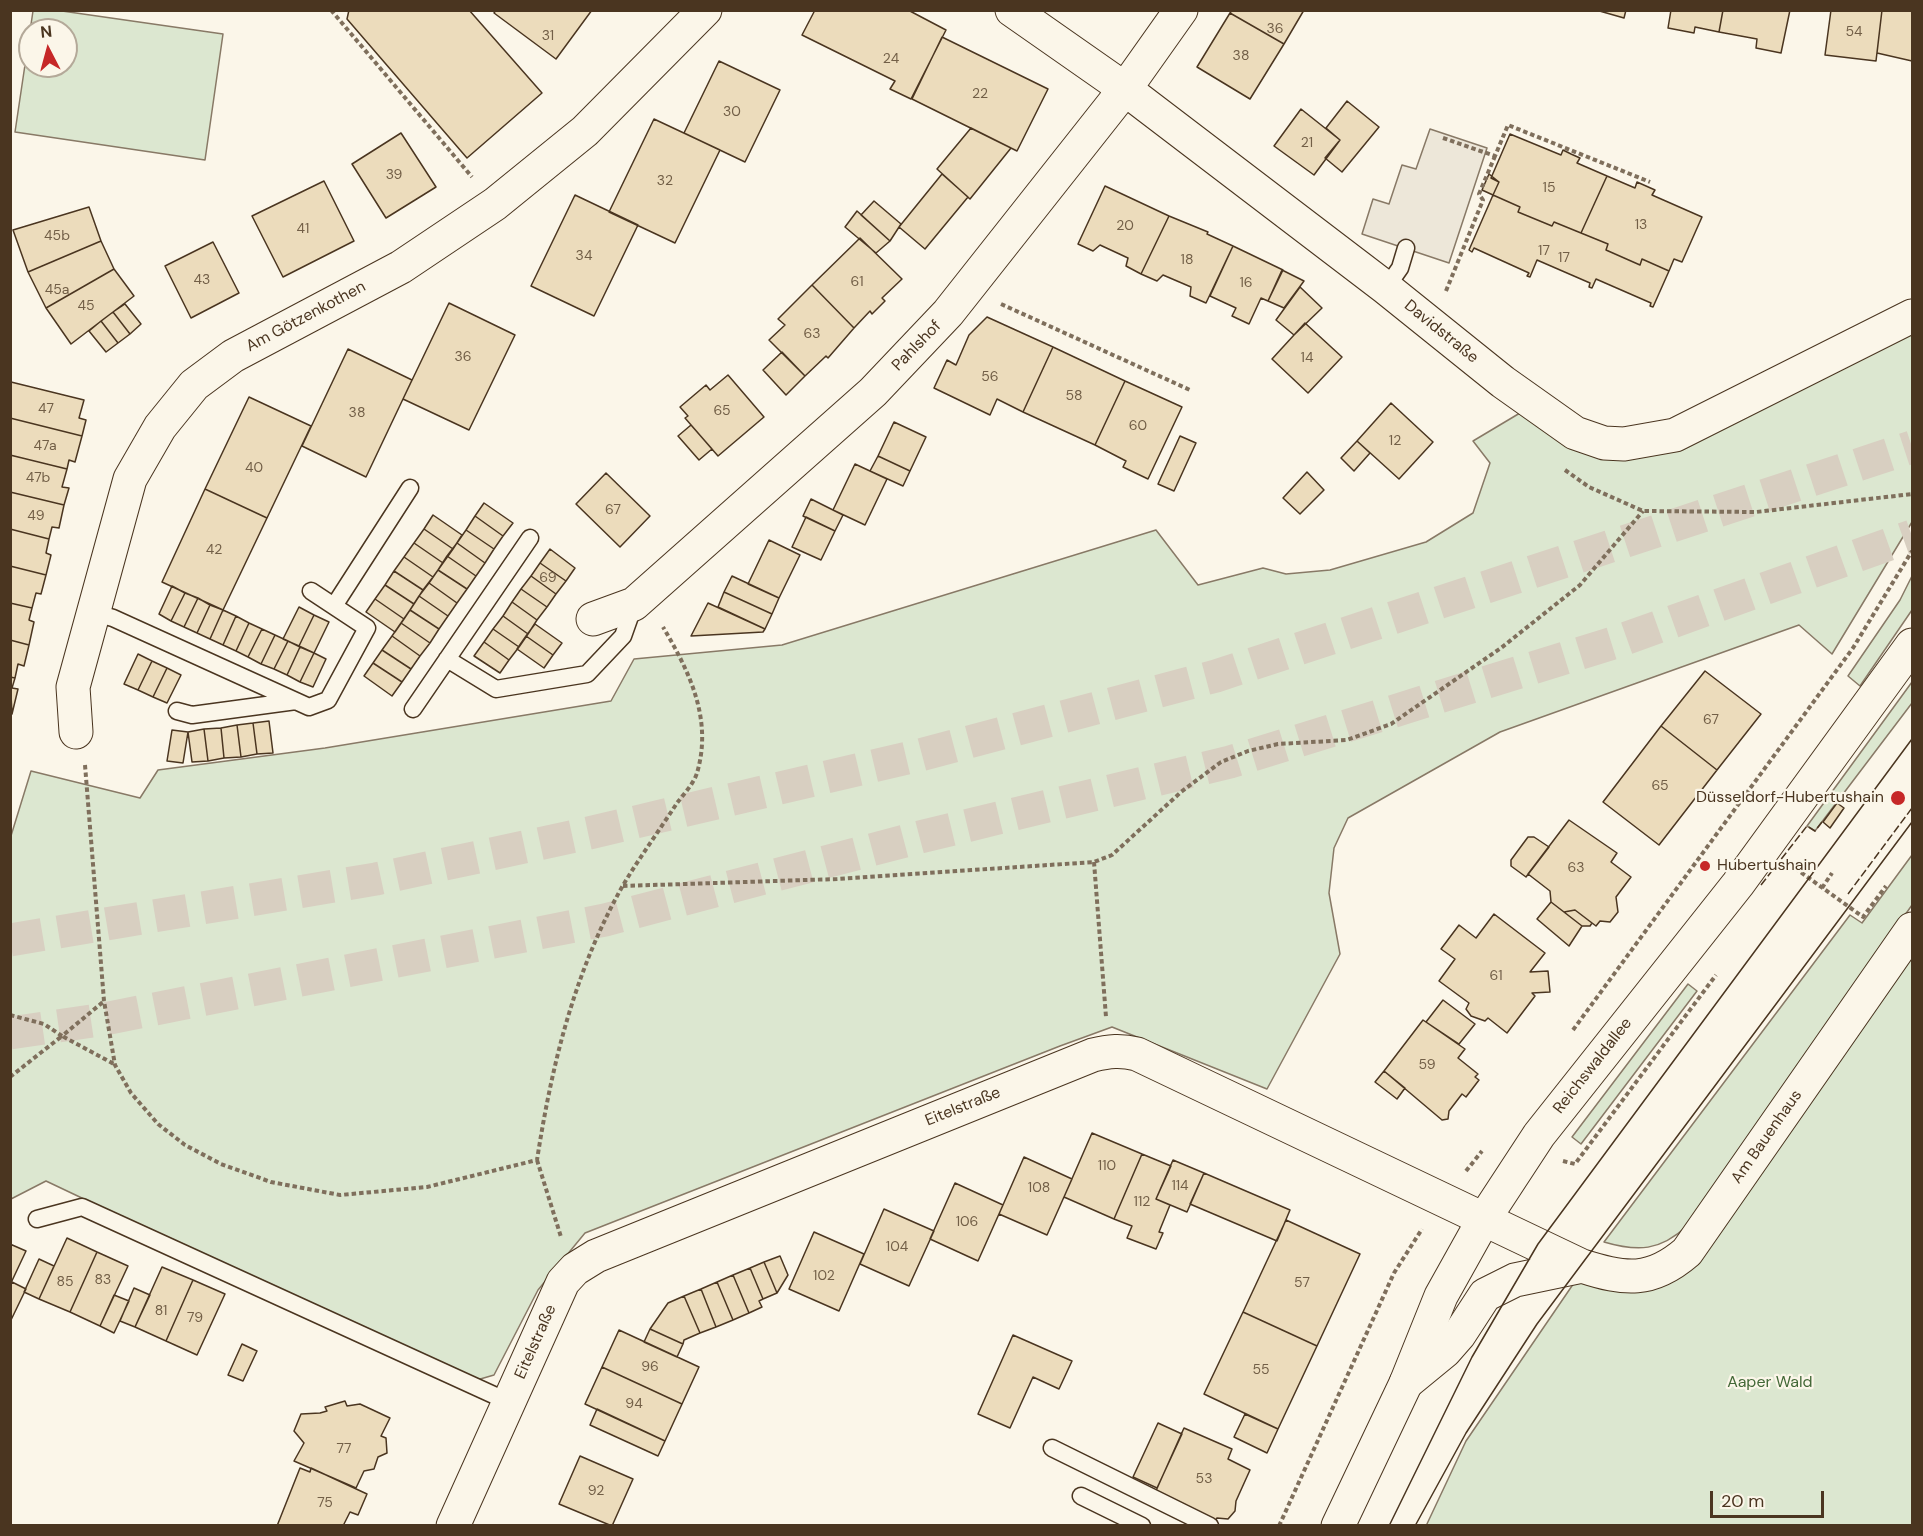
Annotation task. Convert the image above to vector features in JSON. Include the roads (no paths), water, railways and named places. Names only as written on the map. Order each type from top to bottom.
[{"type":"street","name":"Am Götzenkothen","points":[[76,732],[73,687],[130,479],[160,427],[195,385],[233,356],[401,267],[495,204],[585,131],[705,10]]},
{"type":"street","name":"Davidstraße","points":[[1012,10],[1125,89],[1386,288],[1503,382],[1575,433],[1604,443],[1624,444],[1675,435],[1912,316]]},
{"type":"street","name":"Pahlshof","points":[[593,619],[634,604],[873,392],[948,313],[1125,89],[1181,10]]},
{"type":"street","name":"Reichswaldallee","points":[[1338,1526],[1406,1383],[1441,1296],[1484,1219],[1539,1135],[1738,884],[1912,645]]},
{"type":"street","name":"Am Bauenhaus","points":[[1484,1219],[1582,1266],[1610,1275],[1636,1277],[1653,1274],[1671,1266],[1687,1252],[1912,929]]},
{"type":"street","name":"Eitelstraße","points":[[453,1526],[563,1282],[575,1269],[596,1256],[1093,1055],[1121,1050],[1137,1054],[1484,1219]]},
{"type":"street","name":"Am Bauenhaus","points":[[1406,1383],[1445,1351],[1459,1335],[1485,1295],[1515,1280],[1582,1266]]},
{"type":"lane","points":[[1386,288],[1400,268],[1406,249]]},
{"type":"lane","points":[[334,606],[410,488]]},
{"type":"lane","points":[[413,709],[530,538]]},
{"type":"lane","points":[[92,612],[113,618],[309,707],[328,700],[367,628],[311,591]]},
{"type":"lane","points":[[447,659],[496,688],[587,674],[623,636],[634,604]]},
{"type":"lane","points":[[177,711],[192,715],[297,701]]},
{"type":"lane","points":[[37,1219],[82,1207],[509,1402]]},
{"type":"lane","points":[[1052,1448],[1210,1526]]},
{"type":"lane","points":[[1081,1497],[1117,1520],[1142,1526]]},
{"type":"tunnel","points":[[10,940],[376,879],[589,833],[920,755],[1216,676],[1912,447]]},
{"type":"tunnel","points":[[10,1033],[99,1020],[605,920],[920,837],[1230,762],[1613,643],[1912,536]]},
{"type":"tram line","points":[[1389,1526],[1472,1357],[1538,1244],[1912,739]]},
{"type":"tram line","points":[[1415,1526],[1466,1433],[1537,1324],[1912,822]]},
{"type":"place","name":"Düsseldorf-Hubertushain","points":[[1898,798]]},
{"type":"place","name":"Hubertushain","points":[[1705,866]]},
{"type":"park label","name":"Aaper Wald","points":[[1770,1383]]}]
